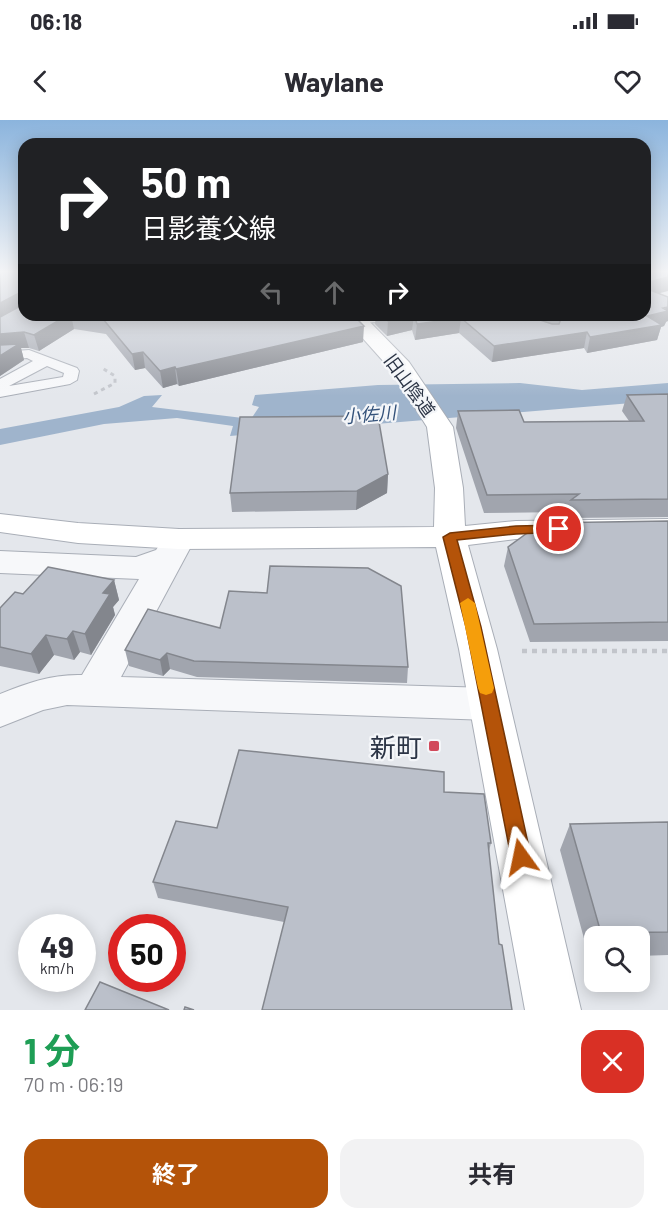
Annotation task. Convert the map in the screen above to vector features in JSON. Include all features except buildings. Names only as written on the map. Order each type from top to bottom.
[{"type":"street","name":"旧山陰道","points":[[358,321],[401,367],[440,427],[449,488],[450,537],[478,649],[553,1010]]},
{"type":"street","points":[[0,523],[173,548],[450,537],[516,530],[668,528]]},
{"type":"street","points":[[0,562],[139,568],[173,548]]},
{"type":"street","points":[[94,690],[173,548]]},
{"type":"street","points":[[0,711],[36,696],[67,690],[489,704]]},
{"type":"lane","points":[[0,356],[29,354],[72,372],[70,381],[0,392]]},
{"type":"lane","points":[[0,385],[33,365],[49,361]]},
{"type":"path","points":[[478,649],[544,653],[668,651]]},
{"type":"water","name":"小佐川","points":[[520,383],[582,390],[668,383],[668,400],[230,436],[233,426],[177,418],[104,424],[0,445],[0,429],[119,407],[144,396],[162,395],[152,407],[251,419],[259,407],[252,405],[255,395],[378,385]]},
{"type":"slow traffic","points":[[468,603],[486,688]]},
{"type":"place","name":"新町","points":[[434,746]]},
{"type":"route","points":[[521,857],[464,584],[450,537],[516,530],[559,529]]}]
